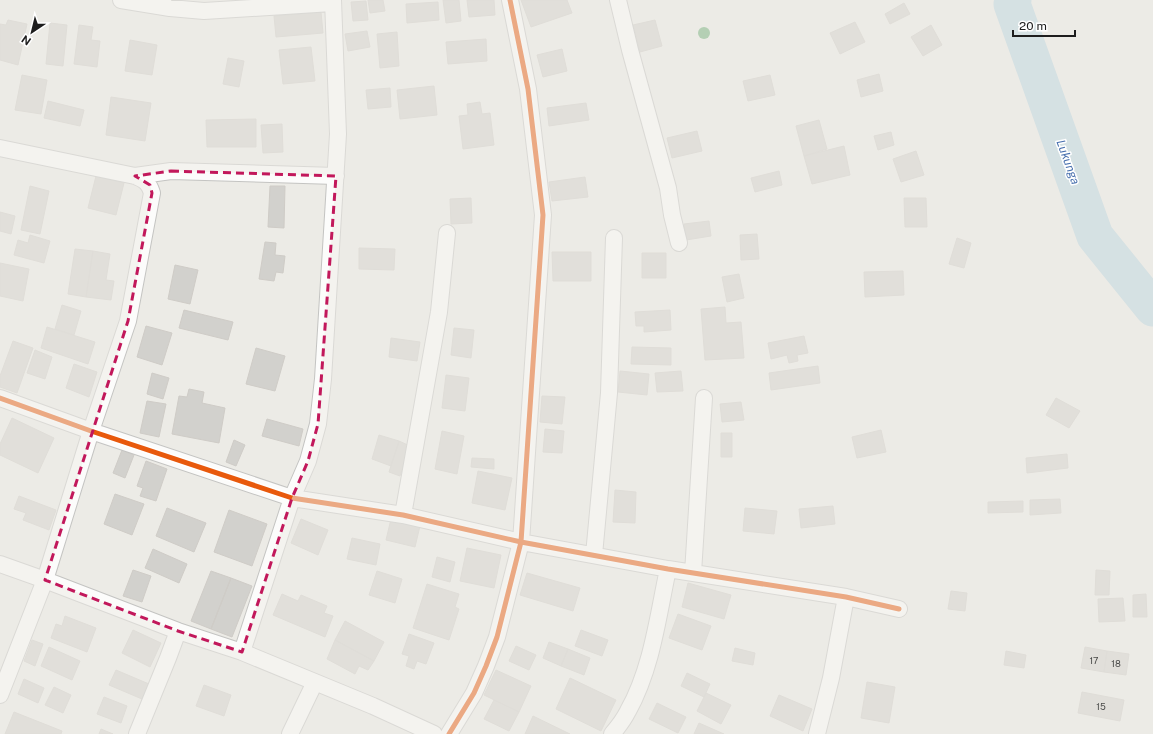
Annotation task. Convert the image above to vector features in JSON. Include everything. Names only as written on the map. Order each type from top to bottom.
[{"type":"street","points":[[121,0],[170,8],[204,11],[332,1],[338,134],[323,379],[318,424],[308,461],[292,498],[242,652]]},
{"type":"street","points":[[449,734],[474,693],[497,637],[521,542],[544,215],[528,89],[510,0]]},
{"type":"street","points":[[618,0],[630,50],[668,188],[672,215],[679,243]]},
{"type":"street","points":[[0,148],[135,176],[144,180],[150,185],[152,193],[128,321],[91,431],[45,580],[0,696]]},
{"type":"street","points":[[135,176],[171,171],[336,176]]},
{"type":"street","points":[[403,515],[438,312],[447,233]]},
{"type":"street","points":[[594,555],[609,393],[614,238]]},
{"type":"street","points":[[0,398],[91,431],[292,498],[403,515],[521,542],[668,569],[846,597],[899,609]]},
{"type":"street","points":[[693,573],[704,398]]},
{"type":"street","points":[[0,564],[178,631],[242,652],[434,734]]},
{"type":"street","points":[[612,734],[628,712],[640,686],[649,658],[668,569]]},
{"type":"street","points":[[817,734],[831,678],[846,597]]},
{"type":"street","points":[[137,734],[178,631]]},
{"type":"street","points":[[290,734],[315,682]]},
{"type":"highlighted area","points":[[171,171],[336,176],[318,424],[308,461],[292,498],[242,652],[178,631],[45,580],[128,321],[152,193],[150,185],[135,176]]},
{"type":"building","points":[[368,0],[383,0],[385,11],[370,13]]},
{"type":"building","points":[[443,0],[459,0],[461,21],[446,23]]},
{"type":"building","points":[[467,0],[494,0],[495,15],[469,17]]},
{"type":"building","points":[[521,0],[567,0],[572,13],[531,27]]},
{"type":"building","points":[[366,1],[368,20],[353,21],[351,2]]},
{"type":"building","points":[[438,2],[439,20],[407,23],[406,4]]},
{"type":"building","points":[[904,3],[910,14],[890,24],[885,14]]},
{"type":"building","points":[[321,12],[323,33],[276,37],[274,16]]},
{"type":"building","points":[[8,20],[27,24],[18,65],[0,60],[0,24],[6,25]]},
{"type":"building","points":[[655,20],[662,46],[640,52],[633,25]]},
{"type":"building","points":[[855,22],[865,42],[840,54],[830,33]]},
{"type":"building","points":[[50,23],[67,25],[63,66],[46,64]]},
{"type":"building","points":[[79,25],[93,27],[91,40],[100,41],[97,67],[74,64]]},
{"type":"building","points":[[931,25],[942,45],[923,56],[911,37]]},
{"type":"building","points":[[367,31],[370,47],[348,51],[345,34]]},
{"type":"building","points":[[397,32],[399,66],[380,68],[377,34]]},
{"type":"building","points":[[486,39],[487,61],[448,64],[446,42]]},
{"type":"building","points":[[130,40],[157,45],[152,75],[125,71]]},
{"type":"building","points":[[311,47],[315,81],[283,84],[279,50]]},
{"type":"building","points":[[562,49],[567,71],[543,77],[537,55]]},
{"type":"building","points":[[228,58],[244,61],[239,87],[223,84]]},
{"type":"building","points":[[879,74],[883,91],[861,97],[857,80]]},
{"type":"building","points":[[22,75],[47,80],[41,114],[15,110]]},
{"type":"building","points":[[770,75],[775,95],[748,101],[743,81]]},
{"type":"building","points":[[434,86],[437,115],[400,119],[397,90]]},
{"type":"building","points":[[390,88],[391,107],[368,109],[366,90]]},
{"type":"building","points":[[111,97],[151,103],[145,141],[106,135]]},
{"type":"building","points":[[48,101],[84,110],[80,126],[44,118]]},
{"type":"building","points":[[480,102],[482,114],[490,113],[494,145],[463,149],[459,116],[468,115],[467,104]]},
{"type":"building","points":[[586,103],[589,120],[549,126],[547,108]]},
{"type":"building","points":[[256,119],[256,147],[207,147],[206,120]]},
{"type":"building","points":[[819,120],[827,149],[804,156],[796,126]]},
{"type":"building","points":[[282,124],[283,152],[263,153],[261,125]]},
{"type":"building","points":[[697,131],[702,151],[672,158],[667,138]]},
{"type":"building","points":[[891,132],[894,145],[878,150],[874,136]]},
{"type":"building","points":[[844,146],[850,175],[812,184],[804,156]]},
{"type":"building","points":[[916,151],[924,175],[901,182],[893,159]]},
{"type":"building","points":[[779,171],[782,185],[755,192],[751,178]]},
{"type":"building","points":[[96,176],[124,183],[116,215],[88,208]]},
{"type":"building","points":[[585,177],[588,197],[552,201],[549,182]]},
{"type":"building","points":[[30,186],[49,191],[40,234],[21,230]]},
{"type":"building","points":[[270,186],[285,186],[284,228],[268,227]]},
{"type":"building","points":[[471,198],[472,223],[451,224],[450,199]]},
{"type":"building","points":[[904,198],[926,198],[927,227],[905,227]]},
{"type":"building","points":[[0,212],[15,216],[11,234],[0,231]]},
{"type":"building","points":[[709,221],[711,236],[686,240],[684,224]]},
{"type":"building","points":[[757,234],[759,259],[741,260],[740,235]]},
{"type":"building","points":[[30,235],[50,241],[44,263],[14,255],[18,240],[28,243]]},
{"type":"building","points":[[957,238],[971,243],[964,268],[949,264]]},
{"type":"building","points":[[265,242],[276,243],[275,255],[285,256],[283,273],[276,272],[274,281],[259,279]]},
{"type":"building","points":[[359,248],[395,249],[394,270],[359,269]]},
{"type":"building","points":[[75,249],[93,251],[86,297],[68,294]]},
{"type":"building","points":[[93,251],[110,254],[106,280],[114,281],[111,300],[86,297]]},
{"type":"building","points":[[552,252],[591,252],[591,281],[553,281]]},
{"type":"building","points":[[642,253],[666,253],[666,278],[642,278]]},
{"type":"building","points":[[0,263],[29,269],[23,301],[0,296]]},
{"type":"building","points":[[175,265],[198,270],[190,304],[168,299]]},
{"type":"building","points":[[903,271],[904,295],[865,297],[864,272]]},
{"type":"building","points":[[739,274],[744,298],[727,302],[722,277]]},
{"type":"building","points":[[62,305],[81,311],[74,335],[55,329]]},
{"type":"building","points":[[725,307],[726,323],[741,322],[744,358],[705,360],[701,309]]},
{"type":"building","points":[[184,310],[233,322],[228,340],[179,328]]},
{"type":"building","points":[[670,310],[671,330],[644,332],[644,326],[636,326],[635,312]]},
{"type":"building","points":[[146,326],[172,333],[162,365],[137,357]]},
{"type":"building","points":[[47,327],[95,342],[88,364],[41,348]]},
{"type":"building","points":[[454,328],[474,330],[471,358],[451,355]]},
{"type":"building","points":[[804,336],[808,353],[797,355],[798,361],[789,363],[787,355],[771,359],[768,343]]},
{"type":"building","points":[[391,338],[420,342],[417,361],[389,357]]},
{"type":"building","points":[[13,341],[33,348],[17,393],[0,387],[0,376]]},
{"type":"building","points":[[632,347],[671,348],[671,365],[631,364]]},
{"type":"building","points":[[256,348],[285,356],[275,391],[246,384]]},
{"type":"building","points":[[35,350],[52,357],[45,379],[27,373]]},
{"type":"building","points":[[74,364],[97,372],[89,397],[66,388]]},
{"type":"building","points":[[818,366],[820,383],[771,390],[769,373]]},
{"type":"building","points":[[620,371],[649,374],[647,395],[618,392]]},
{"type":"building","points":[[681,371],[683,391],[657,392],[655,373]]},
{"type":"building","points":[[152,373],[169,378],[163,399],[147,394]]},
{"type":"building","points":[[446,375],[469,378],[465,411],[442,408]]},
{"type":"building","points":[[189,389],[204,392],[202,403],[225,408],[219,443],[172,434],[179,396],[187,397]]},
{"type":"building","points":[[542,396],[565,397],[562,424],[540,422]]},
{"type":"building","points":[[1056,398],[1080,411],[1069,428],[1046,415]]},
{"type":"building","points":[[147,401],[166,404],[159,437],[140,433]]},
{"type":"building","points":[[741,402],[744,420],[722,422],[720,404]]},
{"type":"building","points":[[12,418],[54,438],[38,473],[0,455],[0,444]]},
{"type":"building","points":[[267,419],[303,429],[299,446],[262,436]]},
{"type":"building","points":[[545,429],[564,431],[562,453],[543,452]]},
{"type":"building","points":[[881,430],[886,452],[857,458],[852,437]]},
{"type":"building","points":[[442,431],[464,436],[457,474],[435,469]]},
{"type":"building","points":[[721,433],[732,433],[732,457],[721,457]]},
{"type":"building","points":[[379,435],[399,441],[391,466],[372,459]]},
{"type":"building","points":[[234,440],[245,445],[236,466],[226,462]]},
{"type":"building","points":[[399,441],[410,446],[400,476],[389,472]]},
{"type":"building","points":[[122,450],[134,455],[125,478],[113,473]]},
{"type":"building","points":[[1067,454],[1068,468],[1027,473],[1026,458]]},
{"type":"building","points":[[472,458],[494,459],[494,469],[471,467]]},
{"type":"building","points":[[146,461],[167,469],[156,501],[140,496],[143,488],[137,486]]},
{"type":"building","points":[[478,471],[512,478],[505,510],[472,503]]},
{"type":"building","points":[[615,490],[636,492],[635,523],[613,522]]},
{"type":"building","points":[[115,494],[144,504],[132,535],[104,524]]},
{"type":"building","points":[[19,496],[56,510],[49,530],[23,520],[26,513],[14,509]]},
{"type":"building","points":[[1060,499],[1061,513],[1030,515],[1030,500]]},
{"type":"building","points":[[1023,501],[1023,512],[988,513],[988,502]]},
{"type":"building","points":[[833,506],[835,524],[801,528],[799,509]]},
{"type":"building","points":[[167,508],[206,523],[194,552],[156,536]]},
{"type":"building","points":[[745,508],[777,511],[774,534],[743,531]]},
{"type":"building","points":[[229,510],[267,524],[252,566],[214,552]]},
{"type":"building","points":[[301,519],[328,530],[318,555],[291,543]]},
{"type":"building","points":[[391,519],[420,526],[415,547],[386,540]]},
{"type":"building","points":[[352,538],[380,544],[376,565],[347,559]]},
{"type":"building","points":[[467,548],[501,555],[494,588],[460,581]]},
{"type":"building","points":[[153,549],[187,564],[179,583],[145,568]]},
{"type":"building","points":[[437,557],[455,562],[450,582],[432,577]]},
{"type":"building","points":[[133,570],[151,576],[142,602],[123,596]]},
{"type":"building","points":[[1096,570],[1110,571],[1109,595],[1095,595]]},
{"type":"building","points":[[211,571],[231,578],[211,629],[191,621]]},
{"type":"building","points":[[377,571],[402,579],[395,603],[369,595]]},
{"type":"building","points":[[527,573],[580,588],[573,611],[520,595]]},
{"type":"building","points":[[231,578],[252,586],[232,637],[211,629]]},
{"type":"building","points":[[688,583],[731,595],[724,619],[682,607]]},
{"type":"building","points":[[427,584],[459,594],[455,607],[459,609],[449,640],[413,628]]},
{"type":"building","points":[[951,591],[967,593],[965,611],[948,609]]},
{"type":"building","points":[[282,594],[298,601],[301,595],[327,606],[324,613],[333,616],[325,637],[273,615]]},
{"type":"building","points":[[1146,594],[1147,617],[1133,617],[1133,595]]},
{"type":"building","points":[[1123,598],[1125,621],[1099,622],[1098,599]]},
{"type":"building","points":[[678,614],[711,626],[702,650],[669,638]]},
{"type":"building","points":[[65,616],[96,628],[87,652],[51,638],[56,624],[62,626]]},
{"type":"building","points":[[345,621],[384,642],[374,661],[335,640]]},
{"type":"building","points":[[133,630],[161,643],[150,667],[122,653]]},
{"type":"building","points":[[581,630],[608,640],[602,656],[575,646]]},
{"type":"building","points":[[409,634],[434,643],[426,664],[417,661],[414,669],[406,666],[409,656],[402,654]]},
{"type":"building","points":[[32,640],[43,644],[35,666],[24,661]]},
{"type":"building","points":[[335,640],[374,661],[368,670],[359,666],[355,674],[327,659]]},
{"type":"building","points":[[549,642],[568,649],[561,666],[543,658]]},
{"type":"building","points":[[516,646],[536,655],[529,670],[509,661]]},
{"type":"building","points":[[49,647],[80,661],[72,680],[41,666]]},
{"type":"building","points":[[1085,647],[1107,651],[1104,672],[1081,668]]},
{"type":"building","points":[[735,648],[755,653],[753,665],[732,661]]},
{"type":"building","points":[[568,649],[590,658],[584,675],[561,666]]},
{"type":"building","points":[[1006,651],[1026,655],[1024,668],[1004,665]]},
{"type":"building","points":[[1107,651],[1129,654],[1126,675],[1104,672]]},
{"type":"building","points":[[116,670],[149,684],[142,699],[109,685]]},
{"type":"building","points":[[496,670],[531,686],[519,712],[484,695]]},
{"type":"building","points":[[687,673],[710,684],[704,697],[681,686]]},
{"type":"building","points":[[570,678],[616,700],[601,731],[556,709]]},
{"type":"building","points":[[24,679],[44,688],[38,703],[18,694]]},
{"type":"building","points":[[867,682],[895,687],[889,723],[861,718]]},
{"type":"building","points":[[204,685],[231,695],[224,716],[196,706]]},
{"type":"building","points":[[54,687],[71,695],[63,713],[45,705]]},
{"type":"building","points":[[1082,692],[1124,700],[1120,721],[1078,713]]},
{"type":"building","points":[[706,693],[731,705],[721,724],[697,711]]},
{"type":"building","points":[[779,695],[812,709],[803,731],[770,716]]},
{"type":"building","points":[[104,697],[127,706],[121,723],[97,714]]},
{"type":"building","points":[[494,700],[519,712],[509,731],[484,719]]},
{"type":"building","points":[[657,703],[686,717],[678,733],[649,719]]},
{"type":"building","points":[[14,712],[62,731],[61,734],[5,734]]},
{"type":"building","points":[[533,716],[570,734],[525,734]]},
{"type":"building","points":[[699,723],[724,734],[694,734]]},
{"type":"building","points":[[101,729],[113,734],[99,734]]},
{"type":"waterway","name":"Lukunga","points":[[1013,0],[1012,4],[1095,236],[1153,308]]},
{"type":"cycle path","points":[[449,734],[474,693],[497,637],[521,542],[543,215],[528,89],[510,0]]},
{"type":"cycle path","points":[[0,398],[91,431],[292,498],[403,515],[521,542],[668,569],[846,597],[899,609]]}]
